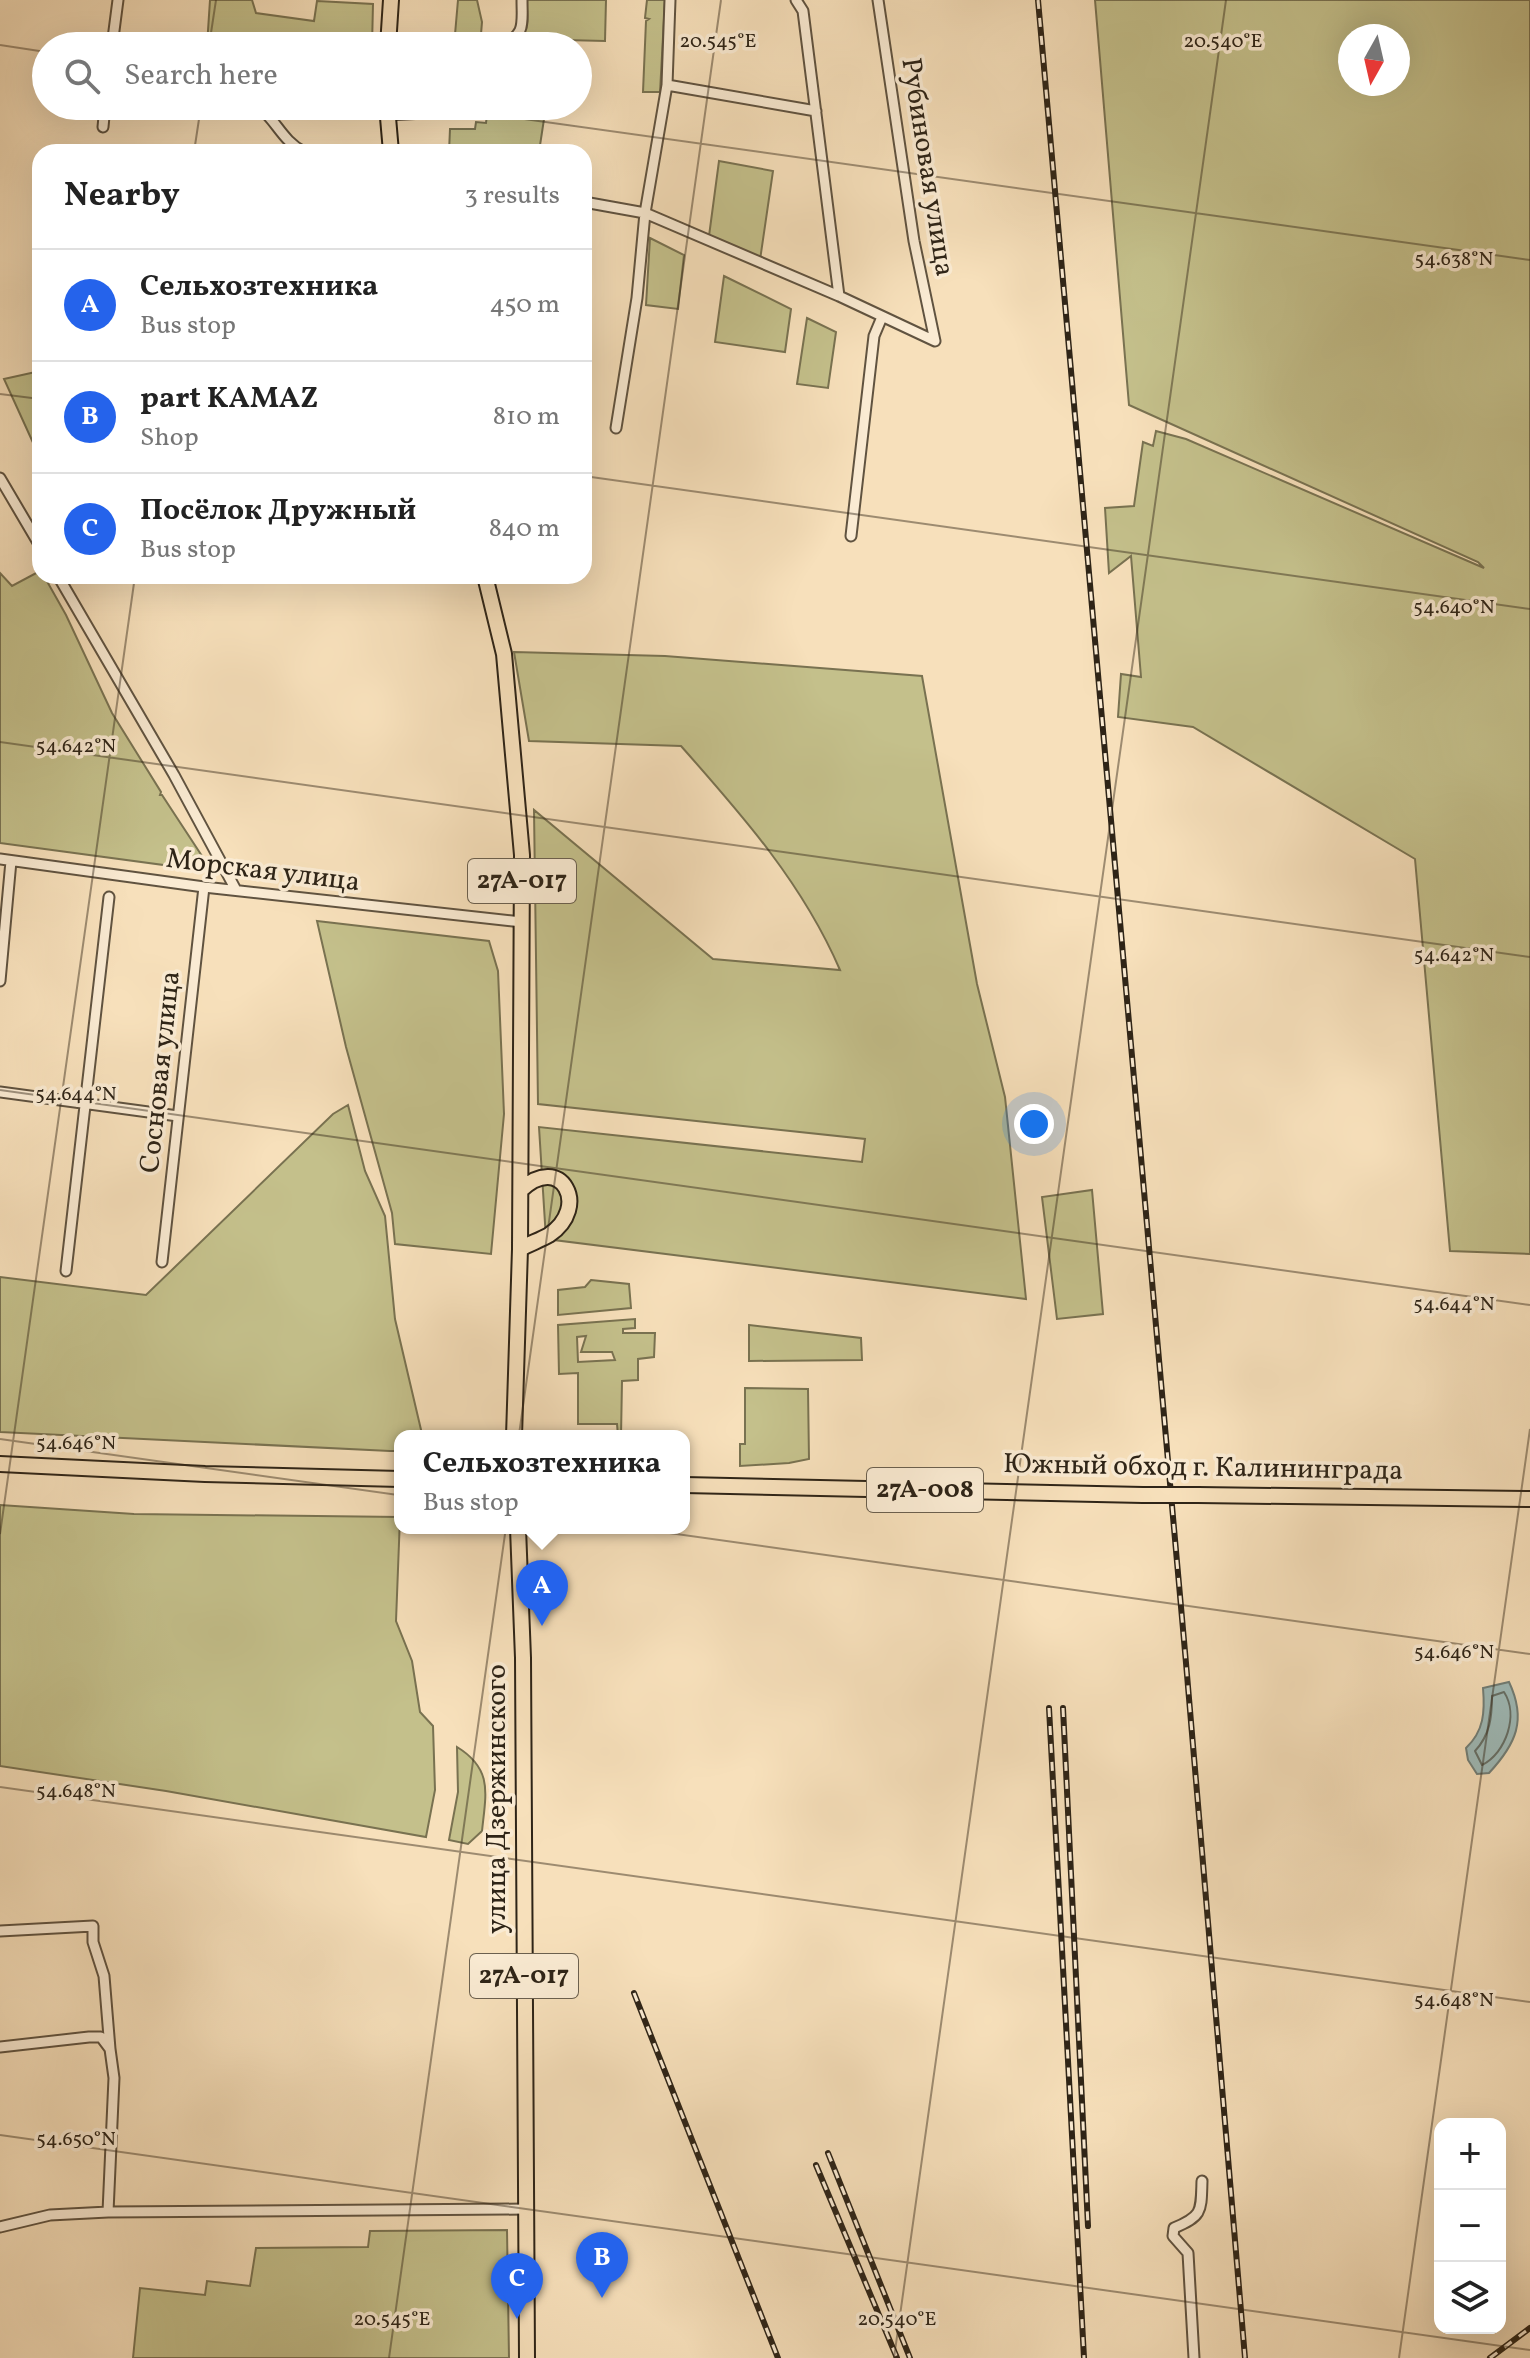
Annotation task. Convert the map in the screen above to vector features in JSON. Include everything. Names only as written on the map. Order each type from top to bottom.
[{"type":"main road","points":[[389,32],[391,0]]},
{"type":"main road","points":[[389,120],[390,144]]},
{"type":"main road","name":"27А-017","points":[[487,584],[504,654],[522,855],[521,1190],[514,1430]]},
{"type":"main road","points":[[520,1249],[550,1234],[562,1223],[571,1198],[563,1182],[551,1177],[539,1177],[521,1190]]},
{"type":"main road","points":[[0,1464],[394,1479]]},
{"type":"main road","name":"Южный обход г. Калининграда","points":[[690,1485],[1530,1499]]},
{"type":"main road","name":"улица Дзержинского","points":[[518,1534],[523,1658],[527,2358]]},
{"type":"street","points":[[114,32],[118,0]]},
{"type":"street","points":[[520,32],[522,0]]},
{"type":"street","points":[[616,428],[637,298],[645,213],[667,85],[670,0]]},
{"type":"street","points":[[796,0],[803,11],[839,296]]},
{"type":"street","name":"Рубиновая улица","points":[[878,0],[914,241],[935,341],[882,317]]},
{"type":"street","points":[[667,85],[816,111]]},
{"type":"street","points":[[103,127],[104,120]]},
{"type":"street","points":[[272,120],[293,144]]},
{"type":"street","points":[[592,203],[645,213],[882,317],[874,336],[851,536]]},
{"type":"street","points":[[0,478],[32,532]]},
{"type":"street","points":[[63,584],[174,775],[236,890]]},
{"type":"street","name":"Морская улица","points":[[0,859],[204,887],[522,922]]},
{"type":"street","points":[[0,981],[11,861]]},
{"type":"street","name":"Сосновая улица","points":[[162,1262],[204,887]]},
{"type":"street","points":[[66,1271],[109,897]]},
{"type":"street","points":[[0,1092],[178,1116]]},
{"type":"street","points":[[0,1931],[93,1926],[93,1942],[104,1976],[114,2078],[108,2212]]},
{"type":"street","points":[[0,2047],[101,2037],[110,2049]]},
{"type":"street","points":[[1194,2358],[1188,2253],[1173,2236],[1174,2228],[1193,2220],[1201,2210],[1202,2181]]},
{"type":"street","points":[[0,2227],[50,2215],[108,2212],[526,2209]]},
{"type":"shaded area","points":[[210,0],[252,0],[256,13],[314,21],[317,1],[373,4],[372,32],[208,32]]},
{"type":"shaded area","points":[[458,0],[477,0],[481,32],[455,32]]},
{"type":"shaded area","points":[[523,0],[606,0],[605,41],[592,41],[592,32],[525,32]]},
{"type":"shaded area","points":[[647,0],[665,0],[660,92],[643,92],[646,21],[649,19],[645,18]]},
{"type":"shaded area","points":[[1095,0],[1530,0],[1530,1254],[1450,1251],[1415,859],[1193,727],[1118,717],[1121,674],[1141,677],[1131,556],[1109,573],[1105,508],[1134,506],[1143,442],[1153,446],[1156,431],[1186,439],[1484,568],[1478,562],[1129,405]]},
{"type":"shaded area","points":[[486,120],[544,120],[540,144],[449,144],[450,129],[475,129],[476,122],[486,123]]},
{"type":"shaded area","points":[[719,161],[773,171],[760,260],[709,236]]},
{"type":"shaded area","points":[[650,238],[684,255],[678,309],[646,305]]},
{"type":"shaded area","points":[[724,276],[791,309],[785,352],[715,342]]},
{"type":"shaded area","points":[[807,318],[836,332],[828,388],[797,384]]},
{"type":"shaded area","points":[[32,373],[32,440],[4,379]]},
{"type":"shaded area","points":[[0,573],[12,586],[32,575],[32,584],[49,584],[112,713],[160,795],[202,856],[201,870],[0,843]]},
{"type":"shaded area","points":[[514,652],[665,656],[922,676],[977,984],[1005,1097],[1026,1299],[546,1239],[539,1127],[862,1162],[865,1139],[538,1104],[534,810],[713,959],[840,970],[790,880],[749,825],[681,746],[529,741]]},
{"type":"shaded area","points":[[317,921],[489,941],[498,971],[504,1114],[491,1254],[395,1244],[392,1213],[346,1047]]},
{"type":"shaded area","points":[[348,1105],[365,1171],[385,1216],[395,1319],[421,1430],[394,1430],[394,1451],[0,1432],[0,1277],[146,1295],[333,1114]]},
{"type":"shaded area","points":[[1092,1190],[1103,1314],[1057,1319],[1042,1197]]},
{"type":"shaded area","points":[[591,1280],[629,1284],[631,1308],[558,1315],[558,1290],[585,1287]]},
{"type":"shaded area","points":[[635,1319],[635,1328],[623,1329],[623,1333],[655,1333],[654,1357],[638,1359],[638,1380],[622,1381],[621,1430],[618,1430],[617,1424],[578,1424],[578,1373],[559,1374],[558,1325]],"holes":[[[586,1336],[581,1352],[612,1352],[615,1360],[578,1362],[577,1337]]]},
{"type":"shaded area","points":[[749,1325],[861,1338],[862,1360],[749,1361]]},
{"type":"shaded area","points":[[745,1388],[808,1389],[809,1459],[740,1466],[740,1444],[745,1444]]},
{"type":"shaded area","points":[[0,1505],[134,1514],[394,1517],[394,1534],[399,1534],[396,1621],[412,1661],[420,1712],[433,1726],[435,1790],[426,1837],[166,1791],[0,1766]]},
{"type":"shaded area","points":[[457,1747],[477,1764],[484,1783],[482,1831],[468,1844],[449,1840],[458,1792]]},
{"type":"shaded area","points":[[507,2230],[509,2358],[133,2358],[140,2288],[205,2295],[207,2281],[250,2286],[256,2248],[368,2247],[370,2231]]},
{"type":"water","points":[[1509,1682],[1517,1708],[1516,1731],[1506,1752],[1489,1773],[1477,1774],[1468,1760],[1466,1748],[1477,1735],[1482,1721],[1483,1688]]},
{"type":"railway","points":[[1038,0],[1245,2358]]},
{"type":"railway","points":[[1049,1708],[1084,2358]]},
{"type":"railway","points":[[1063,1708],[1088,2226]]},
{"type":"railway","points":[[634,1993],[778,2358]]},
{"type":"railway","points":[[828,2153],[910,2358]]},
{"type":"railway","points":[[816,2165],[897,2358]]},
{"type":"railway","points":[[1490,2358],[1530,2328]]},
{"type":"place","name":"Сельхозтехника","points":[[542,1626]]},
{"type":"place","name":"part KAMAZ","points":[[602,2298]]},
{"type":"place","name":"Посёлок Дружный","points":[[517,2319]]}]
